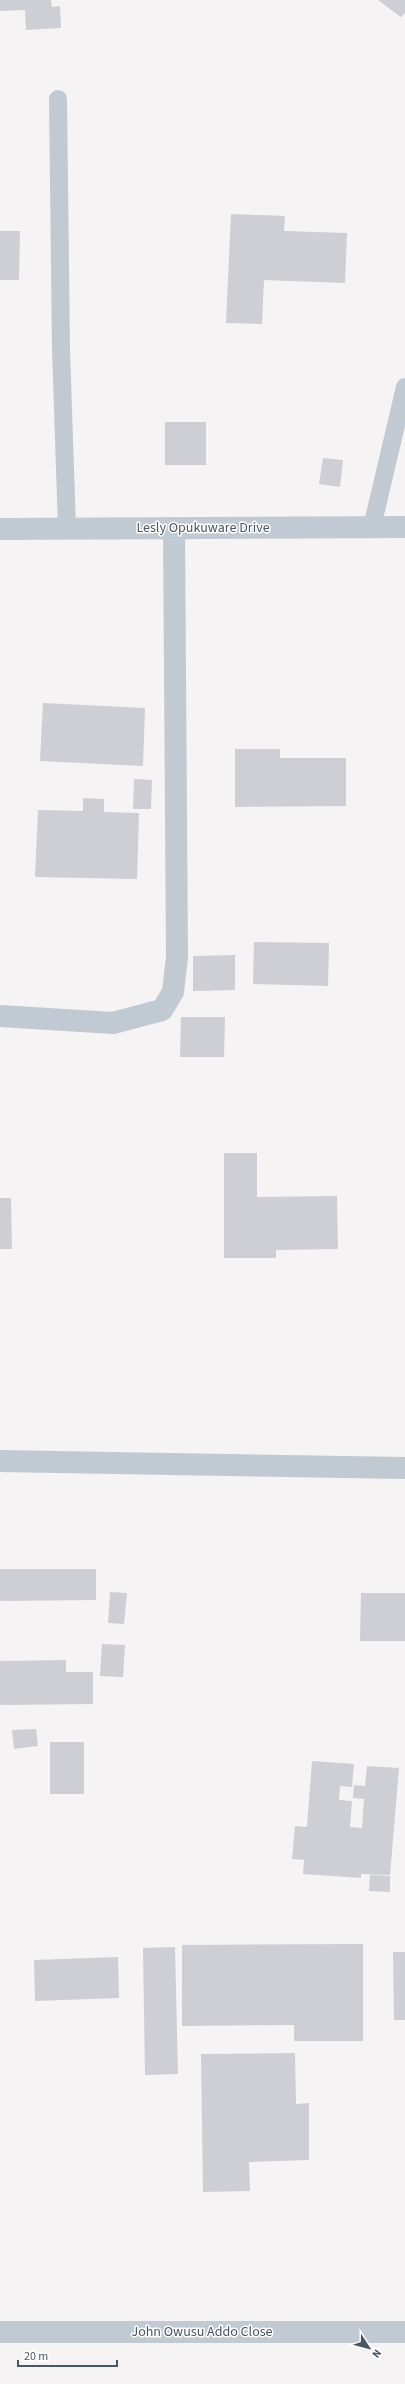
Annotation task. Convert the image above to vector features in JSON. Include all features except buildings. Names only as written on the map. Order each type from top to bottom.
[{"type":"street","name":"Lesly Opukuware Drive","points":[[0,529],[405,527]]},
{"type":"street","points":[[0,1016],[113,1023],[162,1010],[173,992],[177,957],[174,528]]},
{"type":"street","points":[[0,1461],[405,1468]]},
{"type":"street","name":"John Owusu Addo Close","points":[[0,2332],[405,2332]]},
{"type":"lane","points":[[58,99],[61,350],[67,529]]},
{"type":"lane","points":[[372,527],[405,387]]}]
